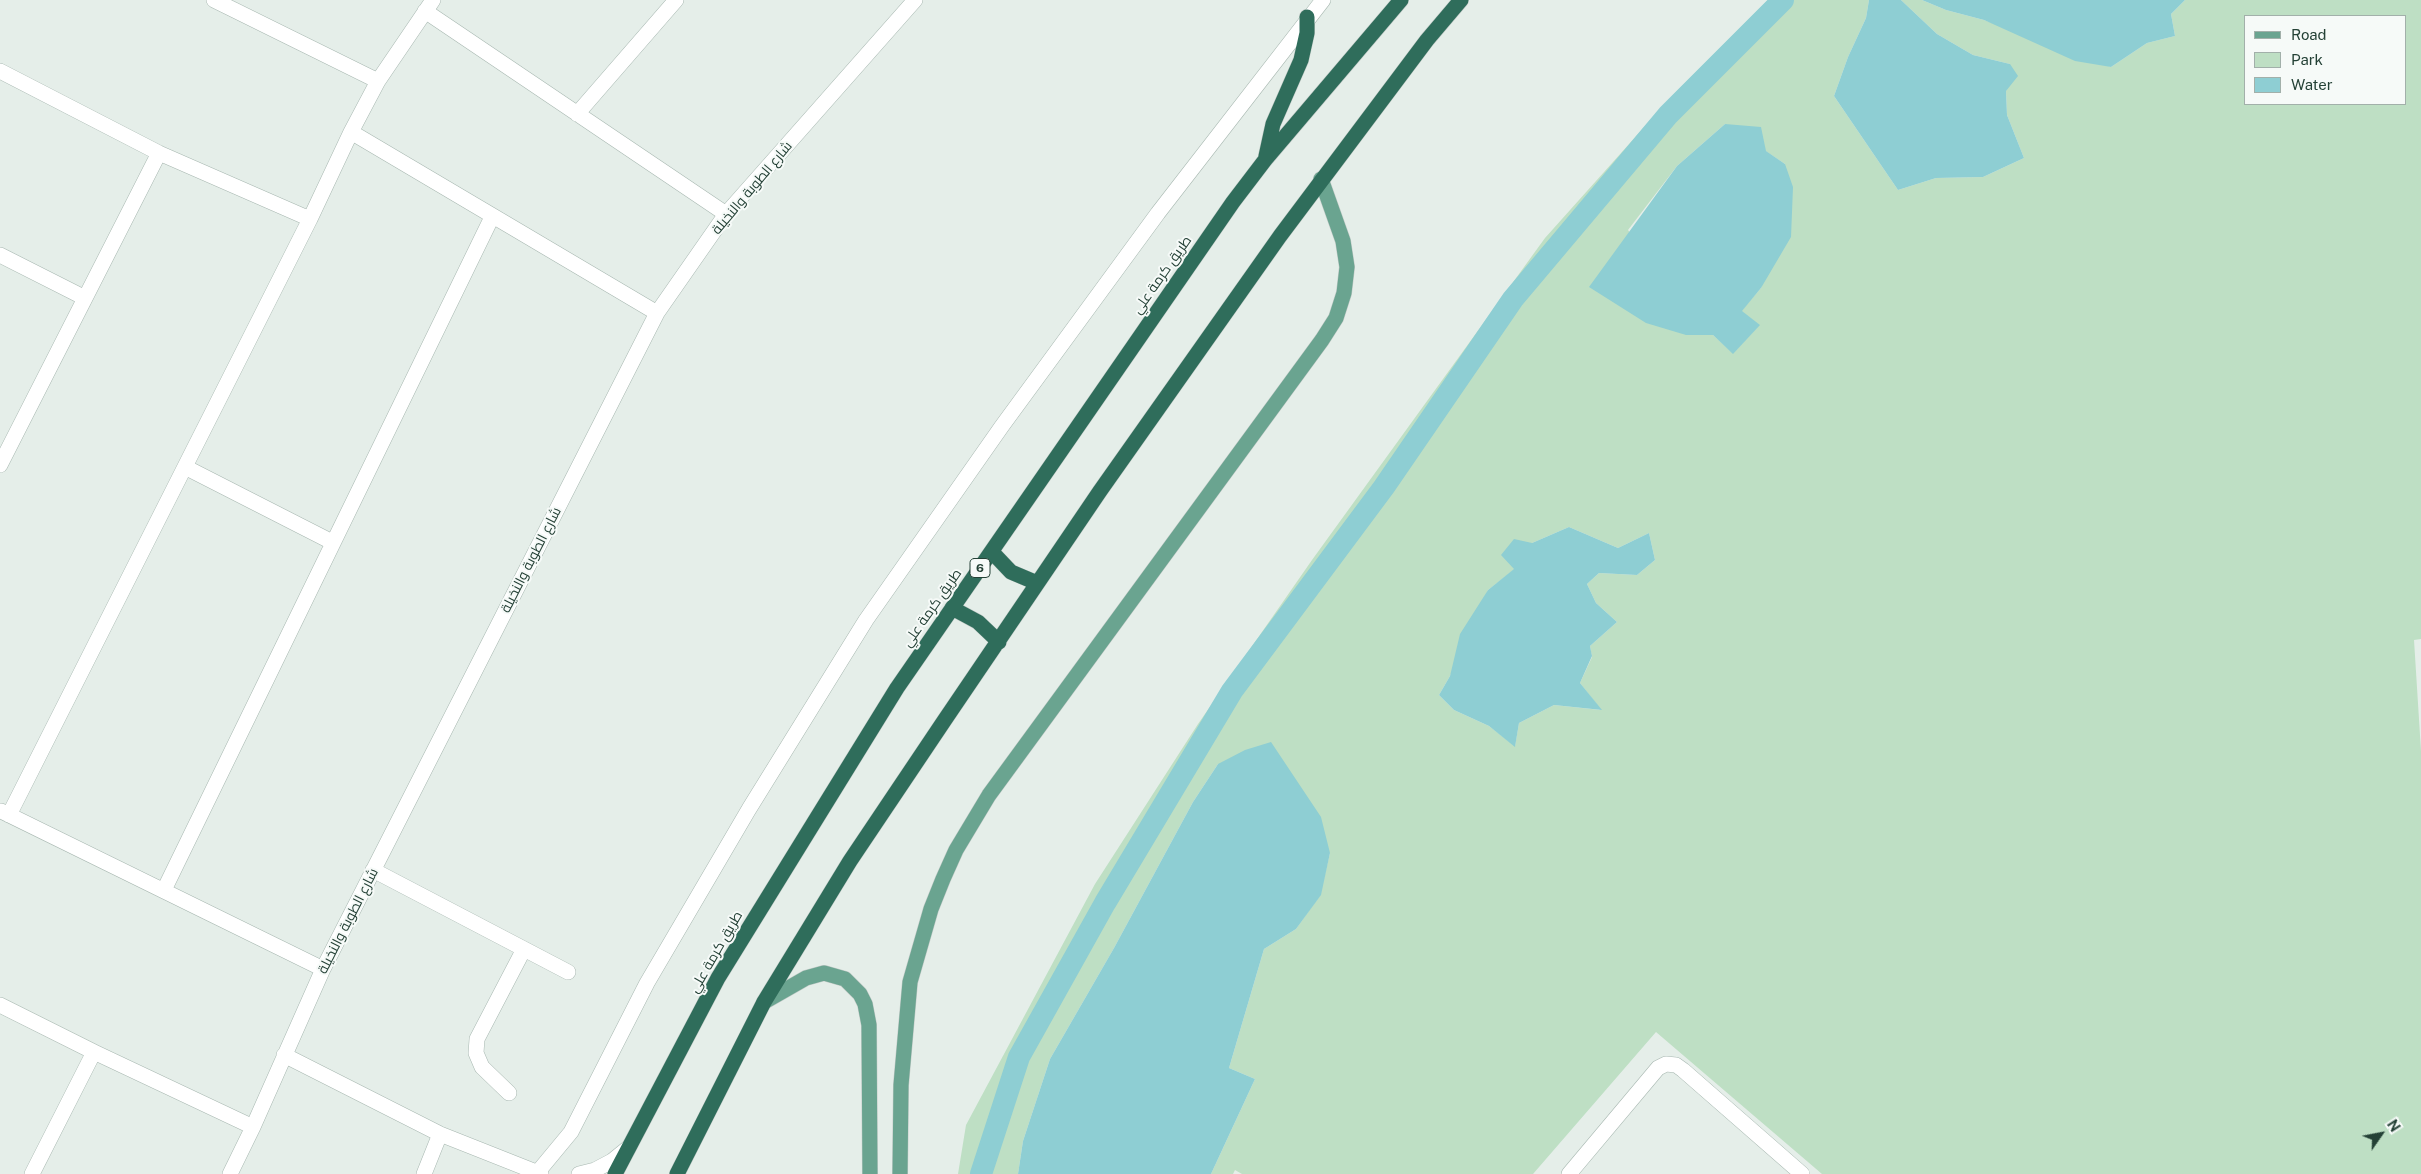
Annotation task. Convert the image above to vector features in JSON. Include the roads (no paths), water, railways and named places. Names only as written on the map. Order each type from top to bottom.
[{"type":"highway","name":"طريق كرمة علي","points":[[615,1174],[718,978],[897,688],[1232,202],[1265,160],[1401,0]]},
{"type":"highway","points":[[677,1174],[764,1002],[850,861],[999,642],[1037,582],[1321,179],[1427,40],[1462,0]]},
{"type":"highway","points":[[1265,160],[1273,124],[1301,60],[1308,18]]},
{"type":"highway","points":[[992,552],[1011,572],[1024,579],[1037,582]]},
{"type":"highway","points":[[952,608],[978,622],[999,642]]},
{"type":"main road","points":[[900,1174],[901,1085],[910,982],[928,918],[943,879],[960,843],[989,795],[1322,340],[1336,318],[1344,293],[1347,267],[1343,241],[1321,179]]},
{"type":"main road","points":[[764,1002],[806,978],[824,973],[845,979],[860,994],[866,1009],[869,1025],[870,1174]]},
{"type":"street","points":[[214,0],[378,81]]},
{"type":"street","points":[[577,114],[676,0]]},
{"type":"street","name":"شارع الطوبة والنخيلة","points":[[230,1174],[254,1127],[323,969],[657,313],[726,214],[915,0]]},
{"type":"street","points":[[284,1055],[440,1134],[538,1174],[571,1132],[647,982],[749,809],[866,620],[997,434],[1158,213],[1323,0]]},
{"type":"street","points":[[323,969],[5,813],[185,467],[378,81],[429,5],[577,114],[726,214]]},
{"type":"street","points":[[0,71],[159,153],[310,219]]},
{"type":"street","points":[[351,132],[657,313]]},
{"type":"street","points":[[0,465],[159,153]]},
{"type":"street","points":[[164,890],[492,217]]},
{"type":"street","points":[[0,255],[85,298]]},
{"type":"street","points":[[185,467],[332,542]]},
{"type":"street","points":[[373,870],[568,972]]},
{"type":"street","points":[[509,1093],[482,1067],[476,1053],[477,1039],[524,949]]},
{"type":"street","points":[[0,1005],[94,1052],[254,1127]]},
{"type":"street","points":[[32,1174],[94,1052]]},
{"type":"street","points":[[1569,1174],[1658,1068],[1666,1064],[1676,1065],[1683,1070],[1802,1174]]},
{"type":"street","points":[[424,1174],[440,1134]]},
{"type":"street","points":[[579,1174],[595,1170],[612,1161],[628,1148]]},
{"type":"water","points":[[1869,0],[1901,0],[1937,34],[1973,55],[2010,64],[2018,76],[2006,91],[2007,115],[2024,158],[1983,177],[1936,178],[1898,190],[1834,96],[1848,57],[1866,18]]},
{"type":"water","points":[[1922,0],[2185,0],[2171,14],[2175,36],[2147,43],[2111,67],[2075,61],[1984,20],[1946,10]]},
{"type":"water","points":[[1725,124],[1761,127],[1766,151],[1785,164],[1793,187],[1791,237],[1761,288],[1742,311],[1760,325],[1733,354],[1713,335],[1686,335],[1646,323],[1589,287],[1677,166]]},
{"type":"water","points":[[1569,527],[1618,548],[1649,533],[1655,560],[1637,575],[1599,573],[1587,584],[1596,603],[1617,622],[1590,646],[1592,656],[1580,683],[1602,710],[1554,705],[1519,723],[1515,747],[1489,726],[1454,710],[1439,695],[1450,676],[1460,634],[1488,590],[1514,569],[1501,555],[1514,539],[1532,543]]},
{"type":"water","points":[[1271,742],[1321,817],[1330,853],[1321,895],[1296,929],[1264,949],[1229,1068],[1255,1079],[1211,1174],[1018,1174],[1023,1141],[1050,1059],[1114,948],[1193,802],[1218,764],[1245,750]]},
{"type":"waterway","points":[[981,1174],[1019,1057],[1105,903],[1232,691],[1384,487],[1513,299],[1668,115],[1783,0]]}]
